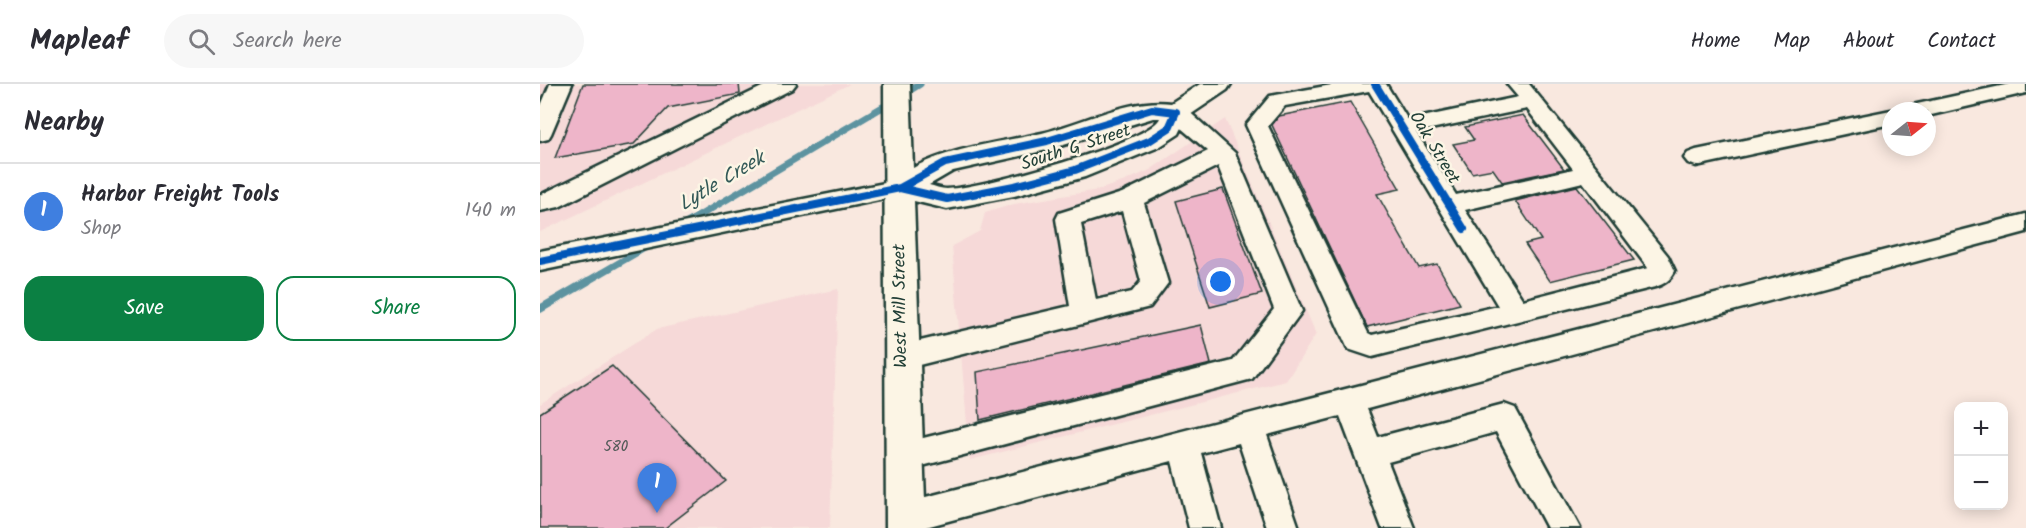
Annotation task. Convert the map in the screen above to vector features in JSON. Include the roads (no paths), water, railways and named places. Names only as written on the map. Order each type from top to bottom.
[{"type":"main road","name":"West Mill Street","points":[[897,84],[906,523]]},
{"type":"main road","name":"South G Street","points":[[900,188],[947,199],[1014,186],[1075,170],[1149,141],[1169,128],[1176,112],[1218,84]]},
{"type":"street","points":[[540,134],[561,84]]},
{"type":"street","points":[[540,203],[550,201],[785,84]]},
{"type":"street","points":[[1375,84],[1278,101],[1257,124],[1358,341],[1372,346],[1655,277],[1662,270],[1659,263],[1518,84]]},
{"type":"street","name":"Oak Street","points":[[1375,84],[1516,312]]},
{"type":"street","points":[[1936,105],[1989,89],[2026,87]]},
{"type":"street","points":[[1403,128],[1532,101]]},
{"type":"street","points":[[903,457],[1242,371],[1287,311],[1224,153],[1176,112]]},
{"type":"street","points":[[1696,158],[1882,119]]},
{"type":"street","points":[[1085,313],[1068,219],[1131,199],[1224,153]]},
{"type":"street","points":[[1449,205],[1589,173]]},
{"type":"street","name":"South G Street","points":[[540,261],[900,188]]},
{"type":"street","points":[[903,357],[1141,300],[1155,283],[1131,199]]},
{"type":"street","points":[[906,523],[1249,426],[2026,223]]},
{"type":"street","points":[[1349,400],[1398,528]]},
{"type":"street","points":[[1369,453],[1504,417],[1563,528]]},
{"type":"street","points":[[1249,426],[1283,528]]},
{"type":"street","points":[[1183,444],[1205,528]]},
{"type":"waterway","name":"Lytle Creek","points":[[904,94],[920,84]]},
{"type":"waterway","name":"Lytle Creek","points":[[682,226],[891,102]]},
{"type":"waterway","name":"Lytle Creek","points":[[586,282],[648,246]]},
{"type":"waterway","name":"Lytle Creek","points":[[540,309],[588,281]]},
{"type":"place","name":"Harbor Freight Tools","points":[[657,513]]}]
